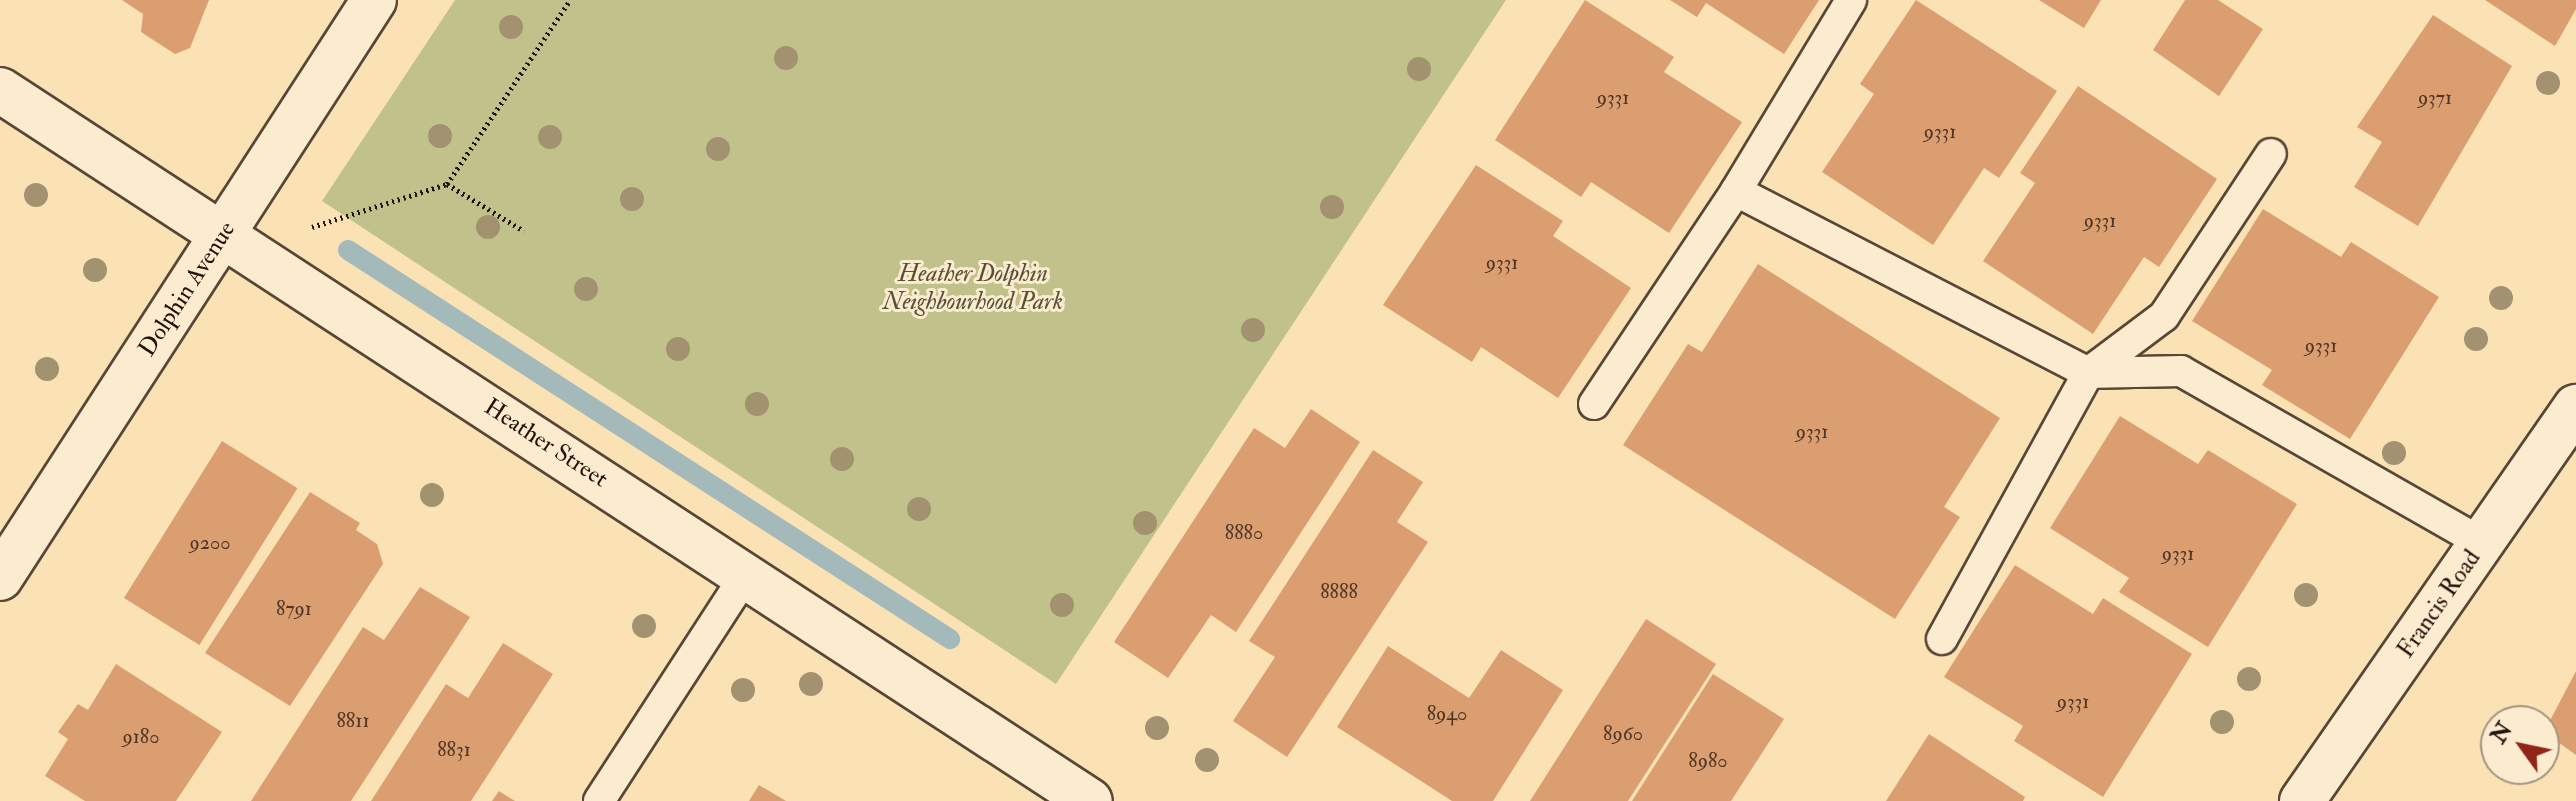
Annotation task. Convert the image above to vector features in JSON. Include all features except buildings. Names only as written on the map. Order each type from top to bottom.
[{"type":"street","name":"Dolphin Avenue","points":[[0,578],[374,0]]},
{"type":"street","name":"Heather Street","points":[[0,90],[224,232],[1090,801]]},
{"type":"street","name":"Francis Road","points":[[2302,801],[2576,407]]},
{"type":"lane","points":[[1594,404],[1736,191],[1851,0]]},
{"type":"lane","points":[[1942,639],[2088,373],[2164,316],[2271,154]]},
{"type":"lane","points":[[1736,191],[2088,373],[2181,371],[2482,543]]},
{"type":"lane","points":[[599,801],[746,575]]},
{"type":"path","points":[[307,229],[447,184],[570,0]]},
{"type":"path","points":[[447,184],[524,231]]},
{"type":"green space","name":"Heather Dolphin Neighbourhood Park","points":[[455,0],[1506,0],[1056,684],[322,201]]},
{"type":"waterway","points":[[348,250],[950,639]]}]
